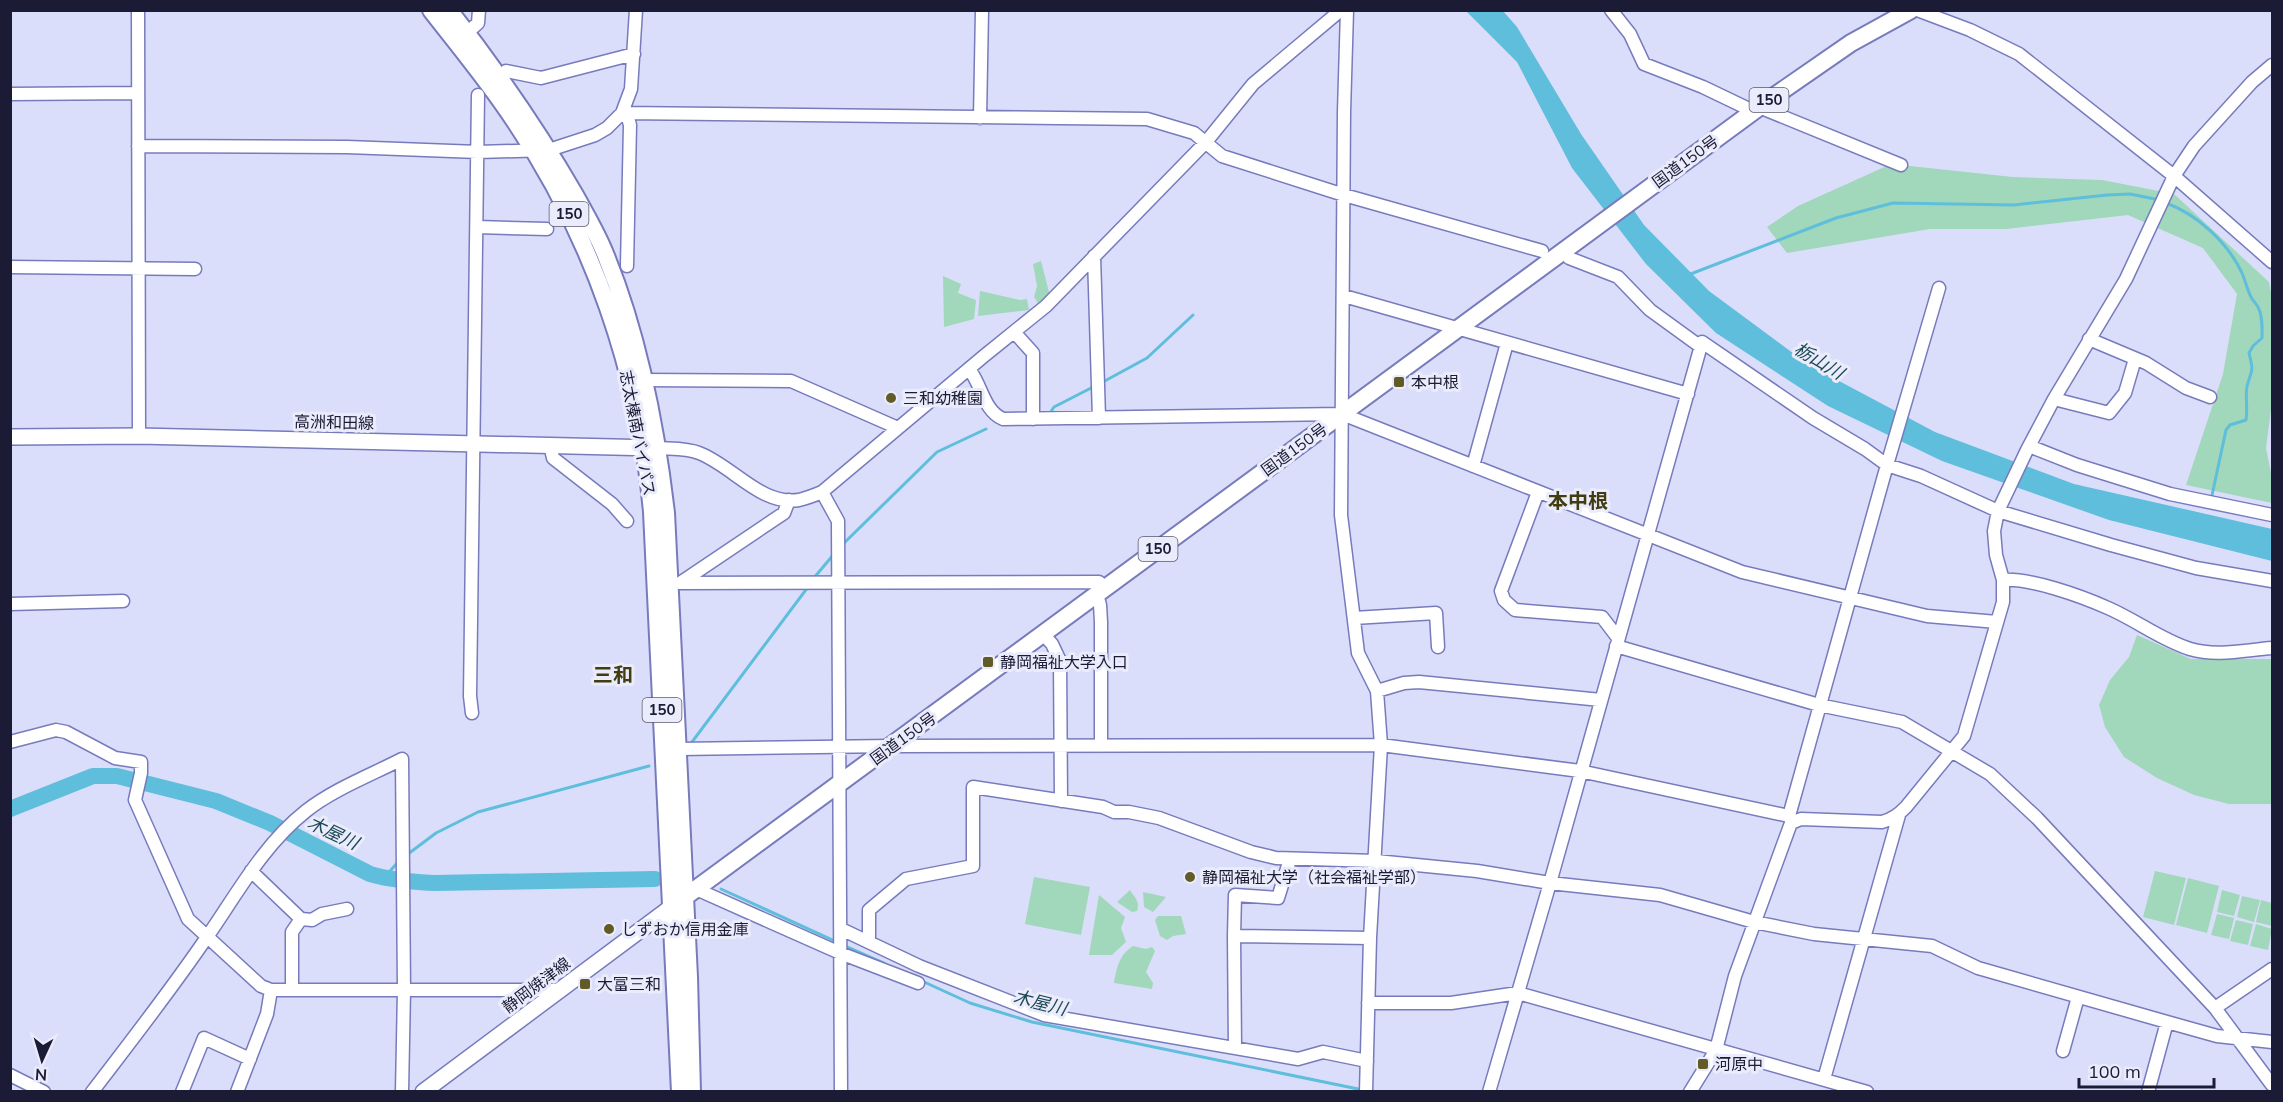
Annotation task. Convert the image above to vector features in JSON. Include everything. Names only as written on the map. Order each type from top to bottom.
[{"type":"highway","name":"志太榛南バイパス","points":[[431,10],[514,119],[542,151],[601,289],[651,448],[666,513],[675,584],[684,899]]},
{"type":"highway","name":"志太榛南バイパス","points":[[449,10],[467,33],[606,255],[631,334],[643,380],[651,448],[650,478],[656,563],[684,899]]},
{"type":"highway","name":"国道150号","points":[[684,899],[1756,109],[1851,43],[1911,10]]},
{"type":"highway","name":"150","points":[[680,1092],[684,899]]},
{"type":"highway","name":"150","points":[[684,899],[692,1092]]},
{"type":"main road","name":"高洲和田線","points":[[10,437],[139,436],[651,448]]},
{"type":"main road","name":"静岡焼津線","points":[[423,1092],[684,899]]},
{"type":"street","points":[[138,10],[139,436]]},
{"type":"street","points":[[467,33],[478,23],[479,10]]},
{"type":"street","points":[[138,146],[542,151],[595,135],[607,128],[622,113],[631,89],[636,10]]},
{"type":"street","points":[[980,118],[982,10]]},
{"type":"street","points":[[651,448],[697,452],[719,462],[757,490],[775,498],[801,500],[822,492],[1046,306],[1206,142],[1253,84],[1341,10]]},
{"type":"street","points":[[1347,10],[1341,515],[1358,653],[1377,691],[1381,745],[1370,938],[1366,1086]]},
{"type":"street","points":[[1611,10],[1630,33],[1644,64],[1901,165]]},
{"type":"street","points":[[1917,10],[1970,30],[2019,54],[2174,176],[2271,258]]},
{"type":"street","points":[[506,71],[541,78],[634,54]]},
{"type":"street","points":[[1824,1079],[1899,815],[1964,736],[2003,602],[1994,531],[1999,509],[2054,399],[2126,279],[2174,176],[2194,146],[2252,82],[2272,65]]},
{"type":"street","points":[[10,94],[138,93]]},
{"type":"street","points":[[472,713],[470,696],[478,95]]},
{"type":"street","points":[[622,113],[1147,119],[1194,134],[1222,156],[1344,195],[1542,251]]},
{"type":"street","points":[[622,113],[628,118],[630,125],[627,266]]},
{"type":"street","points":[[477,228],[547,229]]},
{"type":"street","points":[[1094,256],[1099,418]]},
{"type":"street","points":[[1569,258],[1618,276],[1650,310],[1701,347]]},
{"type":"street","points":[[10,267],[195,269]]},
{"type":"street","points":[[1690,1092],[1716,1050],[1735,976],[1793,818],[1820,705],[1939,288]]},
{"type":"street","points":[[1344,296],[1688,394]]},
{"type":"street","points":[[1014,332],[1033,353],[1034,419]]},
{"type":"street","points":[[2090,339],[2135,359],[2186,388],[2210,397]]},
{"type":"street","points":[[1488,1092],[1550,883],[1702,342],[1813,418],[1865,449],[1920,476],[1999,509],[2111,546],[2196,568],[2272,581]]},
{"type":"street","points":[[1473,466],[1507,343]]},
{"type":"street","points":[[2054,399],[2109,413],[2125,393],[2135,359]]},
{"type":"street","points":[[969,369],[976,377],[988,406],[996,416],[1003,419],[1342,414],[1742,572],[1927,616],[1997,622]]},
{"type":"street","points":[[643,380],[791,381],[898,428]]},
{"type":"street","points":[[550,445],[553,458],[612,504],[627,521]]},
{"type":"street","points":[[2028,448],[2170,494],[2272,515]]},
{"type":"street","points":[[822,492],[838,520],[841,1092]]},
{"type":"street","points":[[1538,492],[1501,591],[1504,600],[1515,610],[1602,617],[1617,642],[1820,705],[1902,722],[1990,774],[2037,818],[2215,1008],[2272,1085]]},
{"type":"street","points":[[675,584],[784,513],[789,500]]},
{"type":"street","points":[[2002,580],[2019,579],[2108,608],[2192,650],[2227,653],[2272,648]]},
{"type":"street","points":[[675,584],[1100,582],[1101,745]]},
{"type":"street","points":[[10,604],[123,601]]},
{"type":"street","points":[[1354,618],[1436,613],[1438,647]]},
{"type":"street","points":[[1043,634],[1060,661],[1061,801]]},
{"type":"street","points":[[1377,691],[1404,683],[1419,682],[1601,700]]},
{"type":"street","points":[[10,742],[56,730],[66,732],[115,758],[141,762],[135,800],[189,919],[261,986],[271,990],[559,990]]},
{"type":"street","points":[[678,749],[1381,745],[1581,771],[1793,818],[1882,822],[1899,815]]},
{"type":"street","points":[[92,1092],[207,938],[251,871],[290,825],[307,810],[329,797],[402,759],[404,990],[402,1092]]},
{"type":"street","points":[[868,941],[869,910],[906,879],[973,866],[973,787],[1103,807],[1114,813],[1129,812],[1159,818],[1251,852],[1290,859],[1376,861],[1476,871],[1550,883],[1660,895],[1754,922],[1814,934],[1932,946],[1978,968],[2078,997],[2217,1036],[2272,1042]]},
{"type":"street","points":[[1235,1048],[1236,895],[1278,898],[1290,859]]},
{"type":"street","points":[[251,871],[301,919],[312,921],[322,914],[346,909]]},
{"type":"street","points":[[684,899],[840,953],[918,983]]},
{"type":"street","points":[[292,990],[292,932],[301,919]]},
{"type":"street","points":[[841,928],[919,966],[1044,1015],[1298,1059],[1323,1052],[1366,1061]]},
{"type":"street","points":[[1234,936],[1370,938]]},
{"type":"street","points":[[2215,1008],[2272,969]]},
{"type":"street","points":[[237,1092],[267,1014],[271,990]]},
{"type":"street","points":[[1368,1003],[1451,1003],[1518,993],[1867,1092]]},
{"type":"street","points":[[2063,1051],[2078,997]]},
{"type":"street","points":[[2148,1092],[2167,1022]]},
{"type":"street","points":[[182,1092],[204,1038],[250,1059]]},
{"type":"street","points":[[10,1075],[44,1092]]},
{"type":"green space","points":[[1891,164],[2013,177],[2102,180],[2174,194],[2269,282],[2272,298],[2272,402],[2266,448],[2272,478],[2272,503],[2186,485],[2223,374],[2237,294],[2203,248],[2128,215],[2006,229],[1930,229],[1787,253],[1767,227],[1798,206]]},
{"type":"green space","points":[[1041,261],[1050,296],[1040,306],[1034,297],[1037,286],[1033,264]]},
{"type":"green space","points":[[943,276],[961,284],[958,293],[976,300],[974,319],[944,327]]},
{"type":"green space","points":[[980,291],[1020,300],[1027,299],[1029,310],[978,316]]},
{"type":"green space","points":[[2137,635],[2191,659],[2272,659],[2272,804],[2229,804],[2194,795],[2157,778],[2124,757],[2105,727],[2099,705],[2110,680],[2129,657]]},
{"type":"green space","points":[[2155,871],[2186,878],[2174,925],[2143,917]]},
{"type":"green space","points":[[1034,877],[1090,887],[1081,935],[1025,924]]},
{"type":"green space","points":[[2188,878],[2219,886],[2207,933],[2176,925]]},
{"type":"green space","points":[[1130,890],[1137,902],[1137,911],[1132,912],[1117,902]]},
{"type":"green space","points":[[2222,890],[2240,895],[2234,916],[2217,912]]},
{"type":"green space","points":[[1143,892],[1166,897],[1153,912],[1144,907]]},
{"type":"green space","points":[[1099,895],[1125,917],[1121,928],[1126,942],[1112,955],[1089,955]]},
{"type":"green space","points":[[2242,896],[2260,900],[2254,922],[2237,917]]},
{"type":"green space","points":[[2261,900],[2272,903],[2272,926],[2256,922]]},
{"type":"green space","points":[[2217,914],[2234,918],[2229,939],[2211,935]]},
{"type":"green space","points":[[1158,916],[1181,916],[1186,934],[1173,936],[1167,940],[1160,936],[1155,920]]},
{"type":"green space","points":[[2236,920],[2253,924],[2248,945],[2230,941]]},
{"type":"green space","points":[[2256,924],[2272,929],[2268,950],[2250,946]]},
{"type":"green space","points":[[1133,946],[1146,949],[1152,947],[1155,951],[1146,972],[1153,983],[1152,989],[1114,983],[1122,957]]},
{"type":"water","points":[[1466,11],[1503,11],[1517,27],[1581,134],[1644,225],[1709,291],[1809,365],[1935,432],[2074,484],[2272,529],[2272,561],[2109,520],[1942,461],[1828,406],[1716,333],[1646,264],[1572,168],[1517,62]]},
{"type":"waterway","points":[[1688,275],[1836,218],[1893,203],[2014,205],[2130,194],[2160,200]]},
{"type":"waterway","points":[[2166,203],[2200,222],[2229,251],[2260,311],[2262,338],[2249,353],[2252,367],[2246,390],[2246,420],[2230,425],[2226,430],[2211,500]]},
{"type":"waterway","points":[[1101,383],[1147,358],[1193,315]]},
{"type":"waterway","points":[[1048,416],[1054,407],[1095,386]]},
{"type":"waterway","points":[[842,545],[937,452],[986,429]]},
{"type":"waterway","points":[[813,579],[834,554]]},
{"type":"waterway","points":[[692,742],[808,587]]},
{"type":"waterway","points":[[408,854],[436,833],[478,812],[649,766]]},
{"type":"waterway","name":"木屋川","points":[[10,809],[93,776],[117,776],[216,801],[270,823],[370,874],[386,878],[434,883],[655,879]]},
{"type":"waterway","points":[[384,878],[398,862]]},
{"type":"waterway","name":"木屋川","points":[[721,889],[837,942]]},
{"type":"waterway","name":"木屋川","points":[[843,945],[884,963]]},
{"type":"waterway","name":"木屋川","points":[[922,981],[970,1003],[1032,1022],[1363,1090]]},
{"type":"place","name":"本中根","points":[[1399,382]]},
{"type":"place","name":"三和幼稚園","points":[[891,398]]},
{"type":"place","name":"静岡福祉大学入口","points":[[988,662]]},
{"type":"place","name":"静岡福祉大学（社会福祉学部）","points":[[1190,877]]},
{"type":"place","name":"しずおか信用金庫","points":[[609,929]]},
{"type":"place","name":"大富三和","points":[[585,984]]},
{"type":"place","name":"河原中","points":[[1703,1064]]},
{"type":"district","name":"本中根","points":[[1578,501]]},
{"type":"district","name":"三和","points":[[613,675]]},
{"type":"water label","name":"栃山川","points":[[1819,361]]}]
